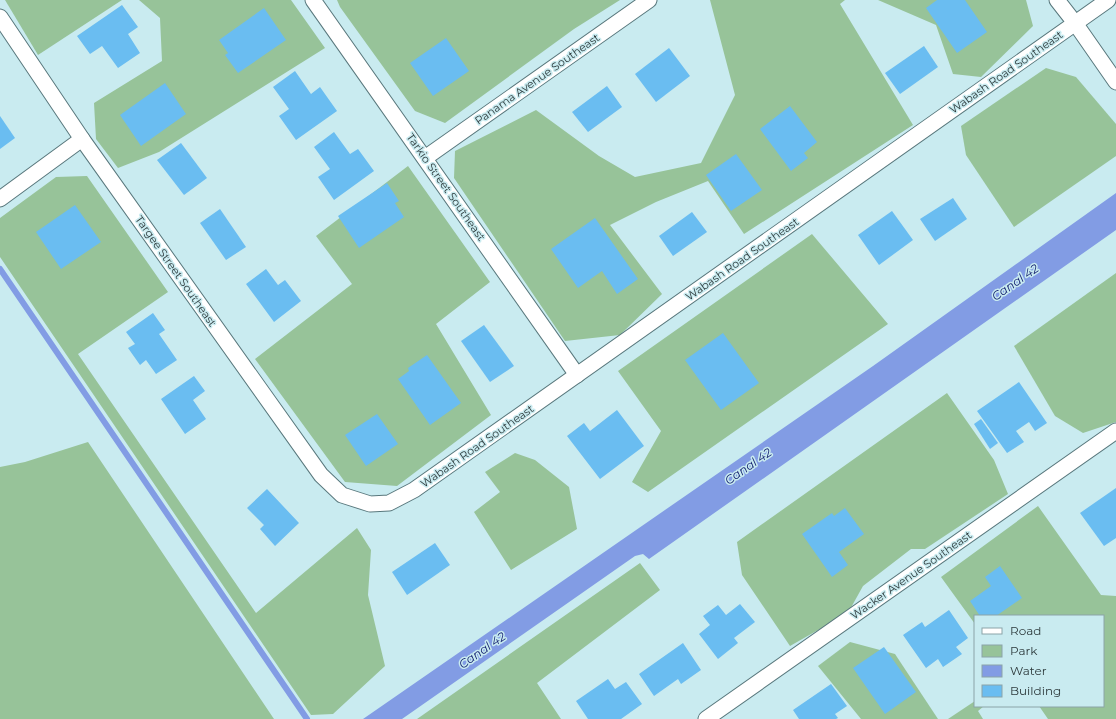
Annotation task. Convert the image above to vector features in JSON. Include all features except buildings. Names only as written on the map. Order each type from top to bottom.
[{"type":"street","name":"Tarkio Street Southeast","points":[[313,0],[577,375]]},
{"type":"street","name":"Panama Avenue Southeast","points":[[425,158],[649,0]]},
{"type":"street","points":[[1057,0],[1116,82]]},
{"type":"street","name":"Wabash Road Southeast","points":[[370,504],[390,503],[414,490],[1108,0]]},
{"type":"street","name":"Targee Street Southeast","points":[[0,17],[82,139],[321,475],[342,495],[370,504]]},
{"type":"street","points":[[0,199],[82,139]]},
{"type":"street","name":"Wacker Avenue Southeast","points":[[706,719],[1116,431]]},
{"type":"green space","points":[[5,0],[122,0],[38,55]]},
{"type":"green space","points":[[139,0],[291,0],[325,48],[159,152],[118,168],[96,139],[94,103],[162,61],[160,18]]},
{"type":"green space","points":[[337,0],[620,0],[574,29],[445,123],[415,111],[340,7]]},
{"type":"green space","points":[[710,0],[845,0],[840,4],[913,125],[744,234],[708,181],[656,202],[610,225],[662,294],[620,335],[565,341],[454,178],[455,151],[536,110],[599,156],[635,177],[701,163],[735,95]]},
{"type":"green space","points":[[878,0],[1026,0],[1033,26],[981,77],[953,74],[936,25]]},
{"type":"green space","points":[[1046,68],[1076,77],[1116,124],[1116,156],[1014,227],[966,155],[961,126]]},
{"type":"green space","points":[[408,166],[490,282],[436,324],[491,415],[397,486],[345,482],[255,359],[352,284],[316,236]]},
{"type":"green space","points":[[87,176],[168,292],[78,354],[256,613],[357,528],[371,550],[368,595],[385,666],[333,714],[311,715],[0,257],[0,218],[56,177]]},
{"type":"green space","points":[[812,234],[888,324],[648,492],[632,482],[661,431],[618,371]]},
{"type":"green space","points":[[1116,273],[1116,422],[1083,433],[1055,416],[1014,346]]},
{"type":"green space","points":[[947,393],[994,460],[1008,494],[925,549],[911,549],[863,586],[848,613],[790,646],[742,575],[737,542]]},
{"type":"green space","points":[[88,442],[274,719],[0,719],[0,467],[25,462]]},
{"type":"green space","points":[[515,453],[535,460],[569,487],[577,529],[511,570],[474,512],[500,492],[485,472]]},
{"type":"green space","points":[[1038,506],[1101,595],[1116,596],[1116,719],[1048,719],[1040,707],[1104,707],[1104,615],[974,615],[974,623],[941,577]]},
{"type":"green space","points":[[640,563],[660,590],[537,683],[561,719],[417,719]]},
{"type":"green space","points":[[850,642],[895,654],[938,719],[861,719],[818,666]]},
{"type":"green space","points":[[974,702],[974,707],[983,707],[978,711],[983,719],[948,719]]},
{"type":"water","name":"Canal 42","points":[[1116,193],[1116,230],[649,559],[643,554],[635,556],[402,719],[363,719],[873,366]]},
{"type":"waterway","points":[[0,269],[307,719]]}]
